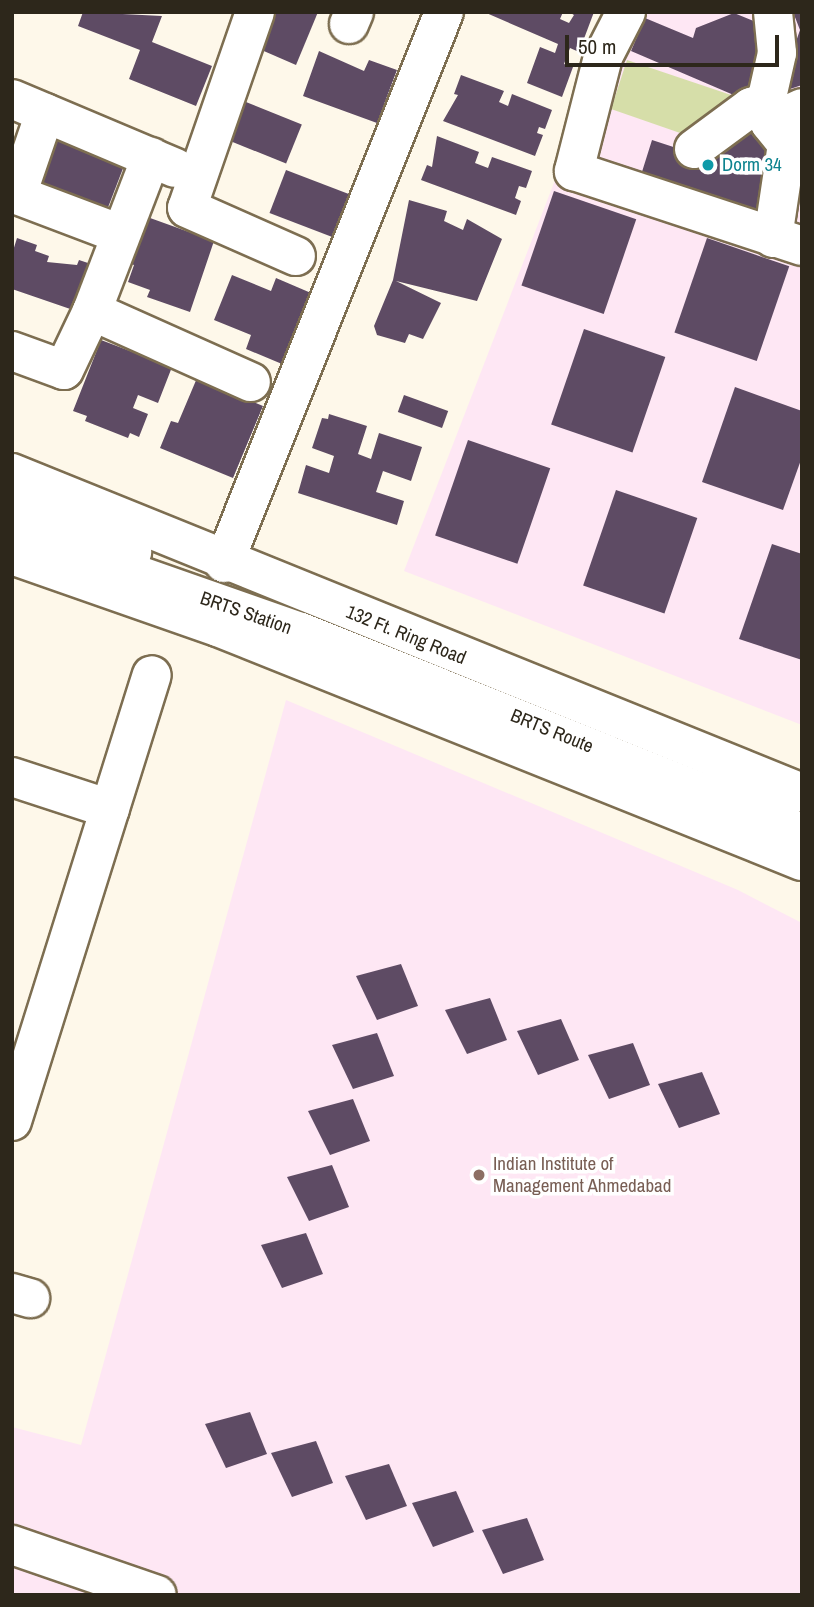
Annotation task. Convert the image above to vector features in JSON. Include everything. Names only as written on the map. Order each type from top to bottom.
[{"type":"street","points":[[255,12],[187,208],[296,256]]},
{"type":"street","points":[[224,563],[444,12]]},
{"type":"street","points":[[626,12],[603,57],[574,171],[788,242],[787,144],[779,111],[773,12]]},
{"type":"street","points":[[120,234],[17,195],[29,106],[196,178]]},
{"type":"street","points":[[694,149],[751,107],[779,111]]},
{"type":"street","points":[[12,351],[64,370],[92,311],[151,157]]},
{"type":"street","points":[[92,311],[251,382]]},
{"type":"street","name":"132 Ft. Ring Road","points":[[12,473],[224,563],[802,793]]},
{"type":"street","name":"BRTS Station","points":[[12,500],[301,632]]},
{"type":"street","name":"BRTS Station","points":[[12,531],[301,632]]},
{"type":"street","points":[[12,555],[218,627],[802,861]]},
{"type":"street","name":"BRTS Route","points":[[301,632],[802,832]]},
{"type":"street","points":[[12,1121],[152,675]]},
{"type":"street","points":[[12,777],[110,809]]},
{"type":"street","points":[[12,1545],[157,1595]]},
{"type":"shaded area","points":[[620,12],[802,12],[802,725],[404,571]]},
{"type":"shaded area","name":"Indian Institute of Management Ahmedabad","points":[[286,700],[738,890],[802,923],[802,1595],[12,1595],[12,1427],[81,1445]]},
{"type":"green space","points":[[627,60],[743,99],[683,134],[611,109]]},
{"type":"building","points":[[83,12],[162,16],[152,42],[212,66],[196,106],[129,79],[140,50],[78,26]]},
{"type":"building","points":[[264,12],[318,12],[296,65],[250,45]]},
{"type":"building","points":[[484,12],[563,12],[560,19],[569,23],[574,15],[569,12],[594,12],[579,52],[570,48],[564,64],[573,67],[562,97],[527,83],[540,47],[555,53],[558,44]]},
{"type":"building","points":[[793,12],[802,12],[802,85],[778,93],[800,30]]},
{"type":"building","points":[[734,13],[773,29],[743,99],[631,51],[645,18],[693,38],[696,28]]},
{"type":"building","points":[[319,51],[364,71],[369,60],[397,70],[377,123],[303,96]]},
{"type":"building","points":[[461,75],[504,91],[499,102],[508,106],[512,94],[552,110],[545,129],[539,127],[537,133],[543,135],[535,156],[443,121],[458,95],[454,94]]},
{"type":"building","points":[[236,98],[302,125],[286,164],[220,137]]},
{"type":"building","name":"Dorm 34","points":[[739,126],[780,138],[758,211],[641,175],[652,140],[701,156]]},
{"type":"building","points":[[53,136],[125,164],[107,209],[35,182]]},
{"type":"building","points":[[437,136],[479,152],[475,163],[488,168],[492,157],[532,171],[526,188],[519,186],[515,198],[521,201],[516,215],[421,180],[427,165],[432,167]]},
{"type":"building","points":[[286,170],[358,198],[341,241],[270,213]]},
{"type":"building","points":[[554,191],[636,219],[604,314],[521,286]]},
{"type":"building","points":[[409,200],[447,211],[444,221],[463,230],[467,219],[502,239],[477,301],[396,281],[441,303],[423,339],[409,334],[405,343],[377,335],[374,326],[393,280]]},
{"type":"building","points":[[139,214],[214,241],[190,312],[147,297],[150,290],[128,282],[134,265],[123,261]]},
{"type":"building","points":[[17,238],[37,245],[35,251],[49,256],[47,262],[77,265],[79,260],[94,265],[79,312],[12,289],[12,254]]},
{"type":"building","points":[[707,238],[789,266],[757,361],[674,333]]},
{"type":"building","points":[[232,275],[271,291],[276,278],[311,293],[282,364],[246,349],[251,335],[214,320]]},
{"type":"building","points":[[584,329],[665,357],[632,452],[551,424]]},
{"type":"building","points":[[101,340],[172,367],[158,403],[138,395],[133,408],[148,414],[139,437],[130,433],[128,438],[85,421],[87,416],[73,411]]},
{"type":"building","points":[[197,378],[263,406],[233,478],[160,448],[171,421],[178,423]]},
{"type":"building","points":[[735,387],[802,411],[802,457],[783,510],[702,482]]},
{"type":"building","points":[[404,395],[448,411],[442,428],[398,412]]},
{"type":"building","points":[[329,414],[367,426],[358,454],[371,459],[379,433],[422,447],[411,481],[383,471],[376,492],[404,501],[397,525],[298,493],[306,465],[329,473],[334,456],[312,448],[322,418],[328,419]]},
{"type":"building","points":[[468,440],[550,468],[517,564],[435,535]]},
{"type":"building","points":[[616,490],[697,518],[664,613],[583,585]]},
{"type":"building","points":[[772,544],[802,554],[802,660],[739,639]]},
{"type":"building","points":[[401,964],[418,1006],[377,1020],[356,976]]},
{"type":"building","points":[[490,998],[507,1040],[467,1054],[445,1010]]},
{"type":"building","points":[[561,1019],[579,1060],[538,1075],[517,1031]]},
{"type":"building","points":[[377,1033],[394,1076],[353,1089],[332,1045]]},
{"type":"building","points":[[633,1043],[650,1085],[609,1099],[588,1055]]},
{"type":"building","points":[[702,1072],[720,1114],[679,1128],[658,1084]]},
{"type":"building","points":[[353,1099],[370,1141],[330,1155],[308,1111]]},
{"type":"building","points":[[332,1165],[349,1207],[309,1221],[287,1177]]},
{"type":"building","points":[[306,1233],[323,1274],[282,1288],[261,1245]]},
{"type":"building","points":[[250,1412],[267,1454],[226,1468],[205,1424]]},
{"type":"building","points":[[316,1441],[333,1483],[292,1497],[271,1453]]},
{"type":"building","points":[[389,1464],[407,1506],[366,1520],[345,1476]]},
{"type":"building","points":[[456,1491],[474,1532],[433,1547],[412,1503]]},
{"type":"building","points":[[527,1518],[544,1560],[503,1574],[482,1530]]},
{"type":"place","name":"Dorm 34","points":[[708,165]]},
{"type":"place","name":"Indian Institute of Management Ahmedabad","points":[[479,1175]]}]
